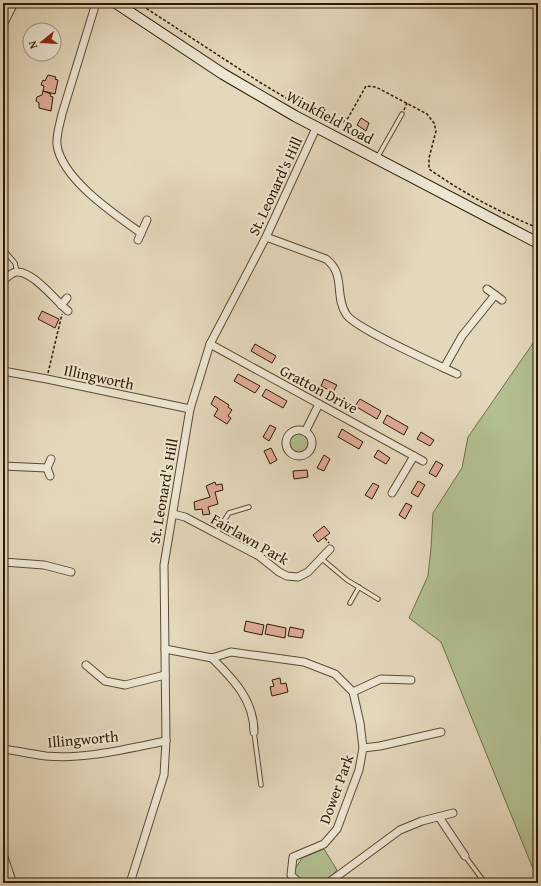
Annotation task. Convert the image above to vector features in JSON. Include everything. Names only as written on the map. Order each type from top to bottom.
[{"type":"main road","name":"Winkfield Road","points":[[116,3],[223,74],[295,116],[317,126],[538,243]]},
{"type":"street","points":[[3,25],[14,3]]},
{"type":"street","points":[[96,3],[62,114],[58,129],[57,144],[63,162],[72,177],[139,237],[147,220]]},
{"type":"street","name":"St. Leonard's Hill","points":[[130,883],[164,775],[166,742],[164,565],[190,409],[210,344],[266,237],[317,126]]},
{"type":"street","points":[[266,237],[326,259],[332,263],[338,273],[339,300],[347,316],[377,335],[457,374]]},
{"type":"street","points":[[3,281],[9,275],[17,272],[30,275],[64,308],[67,298]]},
{"type":"street","points":[[487,289],[502,300]]},
{"type":"street","points":[[444,368],[462,336],[495,295]]},
{"type":"street","name":"Gratton Drive","points":[[210,344],[423,461]]},
{"type":"street","name":"Illingworth","points":[[3,371],[190,409]]},
{"type":"street","points":[[305,432],[319,404]]},
{"type":"street","points":[[392,493],[414,456]]},
{"type":"street","points":[[50,476],[47,468],[51,459]]},
{"type":"street","points":[[3,466],[47,468]]},
{"type":"street","name":"Fairlawn Park","points":[[173,514],[185,517],[259,556],[279,572],[287,576],[303,575],[322,559],[330,547]]},
{"type":"street","points":[[3,562],[44,565],[71,572]]},
{"type":"street","points":[[165,649],[212,658],[231,652],[304,662],[335,674],[353,692],[360,723],[363,748],[380,746],[441,732]]},
{"type":"street","points":[[212,658],[233,679],[249,704],[254,720],[254,732]]},
{"type":"street","points":[[86,665],[105,682],[125,685],[165,675]]},
{"type":"street","points":[[353,692],[381,679],[411,680]]},
{"type":"street","name":"Illingworth","points":[[3,749],[47,756],[67,756],[108,752],[166,742]]},
{"type":"street","name":"Dower Park","points":[[299,883],[291,875],[293,857],[324,844],[337,829],[360,770],[363,748]]},
{"type":"street","points":[[328,883],[400,830],[422,821],[453,813]]},
{"type":"street","points":[[439,817],[465,856]]},
{"type":"street","points":[[3,854],[12,881]]},
{"type":"lane","points":[[377,159],[402,114]]},
{"type":"lane","points":[[3,249],[15,263],[17,272]]},
{"type":"lane","points":[[216,534],[229,513],[249,507]]},
{"type":"lane","points":[[322,559],[359,587],[378,599]]},
{"type":"lane","points":[[350,603],[359,587]]},
{"type":"lane","points":[[254,732],[261,786]]},
{"type":"lane","points":[[465,856],[484,883]]},
{"type":"path","points":[[138,3],[261,83],[321,119],[341,124],[348,118],[366,86],[376,87],[428,114],[434,123],[436,131],[429,158],[429,169],[456,188],[510,216],[538,228]]},
{"type":"path","points":[[47,379],[64,308]]},
{"type":"path","points":[[325,538],[330,547]]},
{"type":"green space","points":[[538,336],[538,881],[441,642],[409,618],[428,576],[433,513],[462,468],[468,437]]},
{"type":"green space","points":[[299,433],[306,436],[309,443],[306,450],[299,453],[292,450],[289,443],[292,436]]},
{"type":"green space","points":[[324,849],[337,870],[327,879],[317,884],[308,883],[298,878],[293,872],[302,858]]},
{"type":"building","points":[[48,75],[56,77],[55,79],[58,80],[55,94],[43,91],[44,86],[41,85],[43,80],[45,81]]},
{"type":"building","points":[[43,91],[51,94],[50,96],[53,97],[51,111],[39,108],[39,103],[36,101],[37,97],[42,95]]},
{"type":"building","points":[[361,118],[369,123],[366,131],[357,125]]},
{"type":"building","points":[[42,311],[59,319],[55,328],[38,319]]},
{"type":"building","points":[[255,344],[276,356],[272,363],[251,351]]},
{"type":"building","points":[[238,374],[260,386],[255,393],[234,381]]},
{"type":"building","points":[[324,379],[337,385],[333,392],[321,386]]},
{"type":"building","points":[[266,389],[287,401],[283,408],[262,396]]},
{"type":"building","points":[[215,396],[229,405],[228,407],[232,410],[228,416],[231,418],[227,424],[214,416],[218,409],[211,404]]},
{"type":"building","points":[[360,399],[381,411],[377,419],[355,406]]},
{"type":"building","points":[[387,415],[408,427],[404,435],[383,423]]},
{"type":"building","points":[[270,425],[276,428],[269,441],[263,437]]},
{"type":"building","points":[[342,429],[363,442],[359,449],[338,437]]},
{"type":"building","points":[[421,432],[434,440],[430,446],[417,439]]},
{"type":"building","points":[[271,448],[277,460],[270,464],[264,451]]},
{"type":"building","points":[[378,450],[390,458],[386,464],[374,457]]},
{"type":"building","points":[[324,455],[330,459],[324,471],[317,468]]},
{"type":"building","points":[[436,461],[443,465],[436,477],[429,473]]},
{"type":"building","points":[[307,470],[308,477],[294,479],[293,471]]},
{"type":"building","points":[[418,481],[425,485],[418,497],[411,493]]},
{"type":"building","points":[[215,482],[216,485],[222,484],[223,490],[215,492],[218,504],[208,507],[210,514],[203,515],[202,509],[195,510],[194,502],[210,497],[206,486]]},
{"type":"building","points":[[373,483],[379,486],[372,499],[365,495]]},
{"type":"building","points":[[406,503],[412,506],[405,519],[399,515]]},
{"type":"building","points":[[324,526],[330,533],[318,542],[313,535]]},
{"type":"building","points":[[246,621],[264,625],[262,635],[244,631]]},
{"type":"building","points":[[267,624],[286,628],[285,638],[265,634]]},
{"type":"building","points":[[290,627],[304,630],[302,638],[288,636]]},
{"type":"building","points":[[280,678],[281,684],[286,683],[288,692],[272,696],[270,687],[274,686],[272,680]]}]
